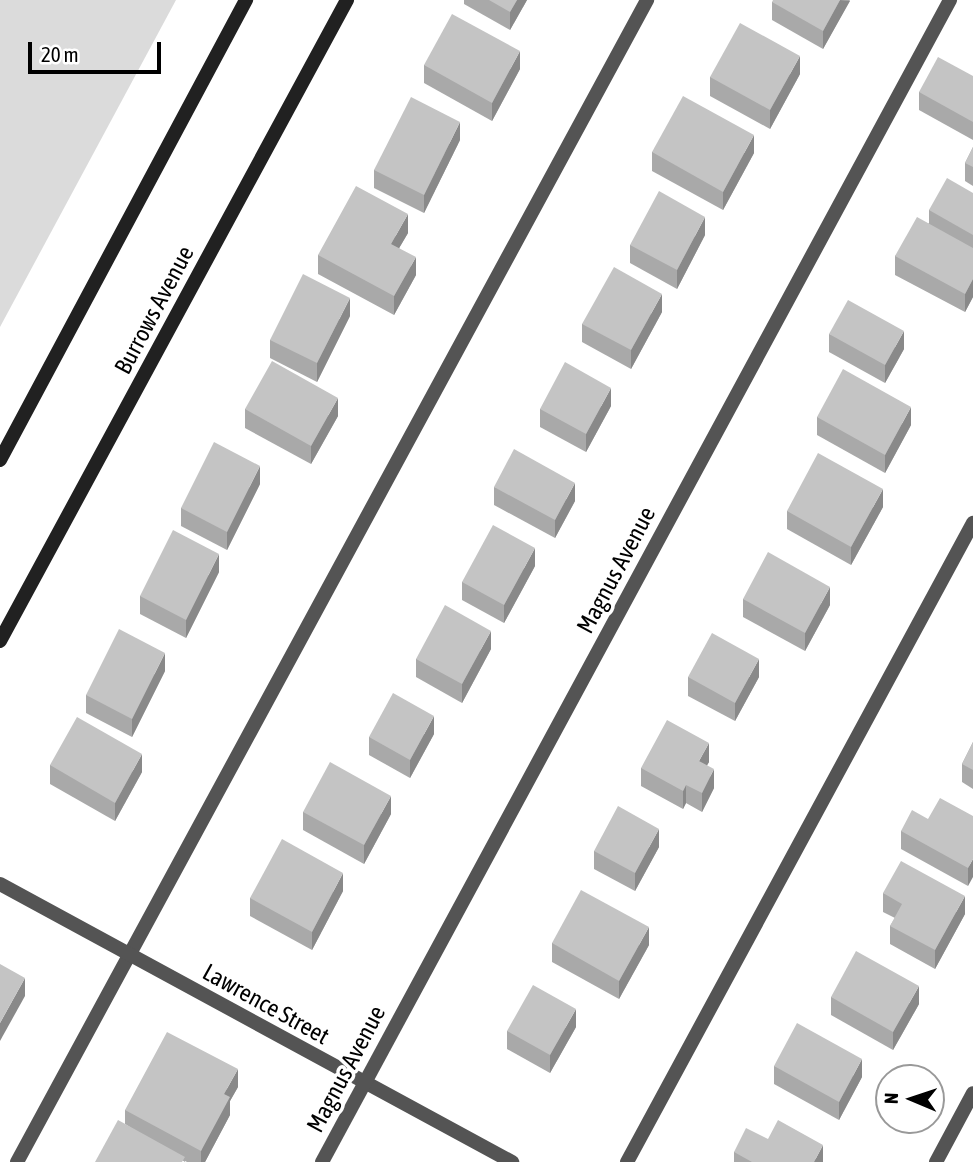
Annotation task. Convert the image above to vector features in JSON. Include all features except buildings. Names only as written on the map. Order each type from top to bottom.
[{"type":"street","points":[[0,460],[246,0]]},
{"type":"street","name":"Burrows Avenue","points":[[0,642],[347,0]]},
{"type":"street","points":[[17,1162],[647,0]]},
{"type":"street","name":"Magnus Avenue","points":[[321,1162],[950,0]]},
{"type":"street","points":[[627,1162],[973,523]]},
{"type":"street","name":"Lawrence Street","points":[[0,884],[363,1084],[512,1162]]},
{"type":"street","points":[[936,1162],[973,1093]]},
{"type":"shaded area","points":[[0,0],[176,0],[0,327]]}]
